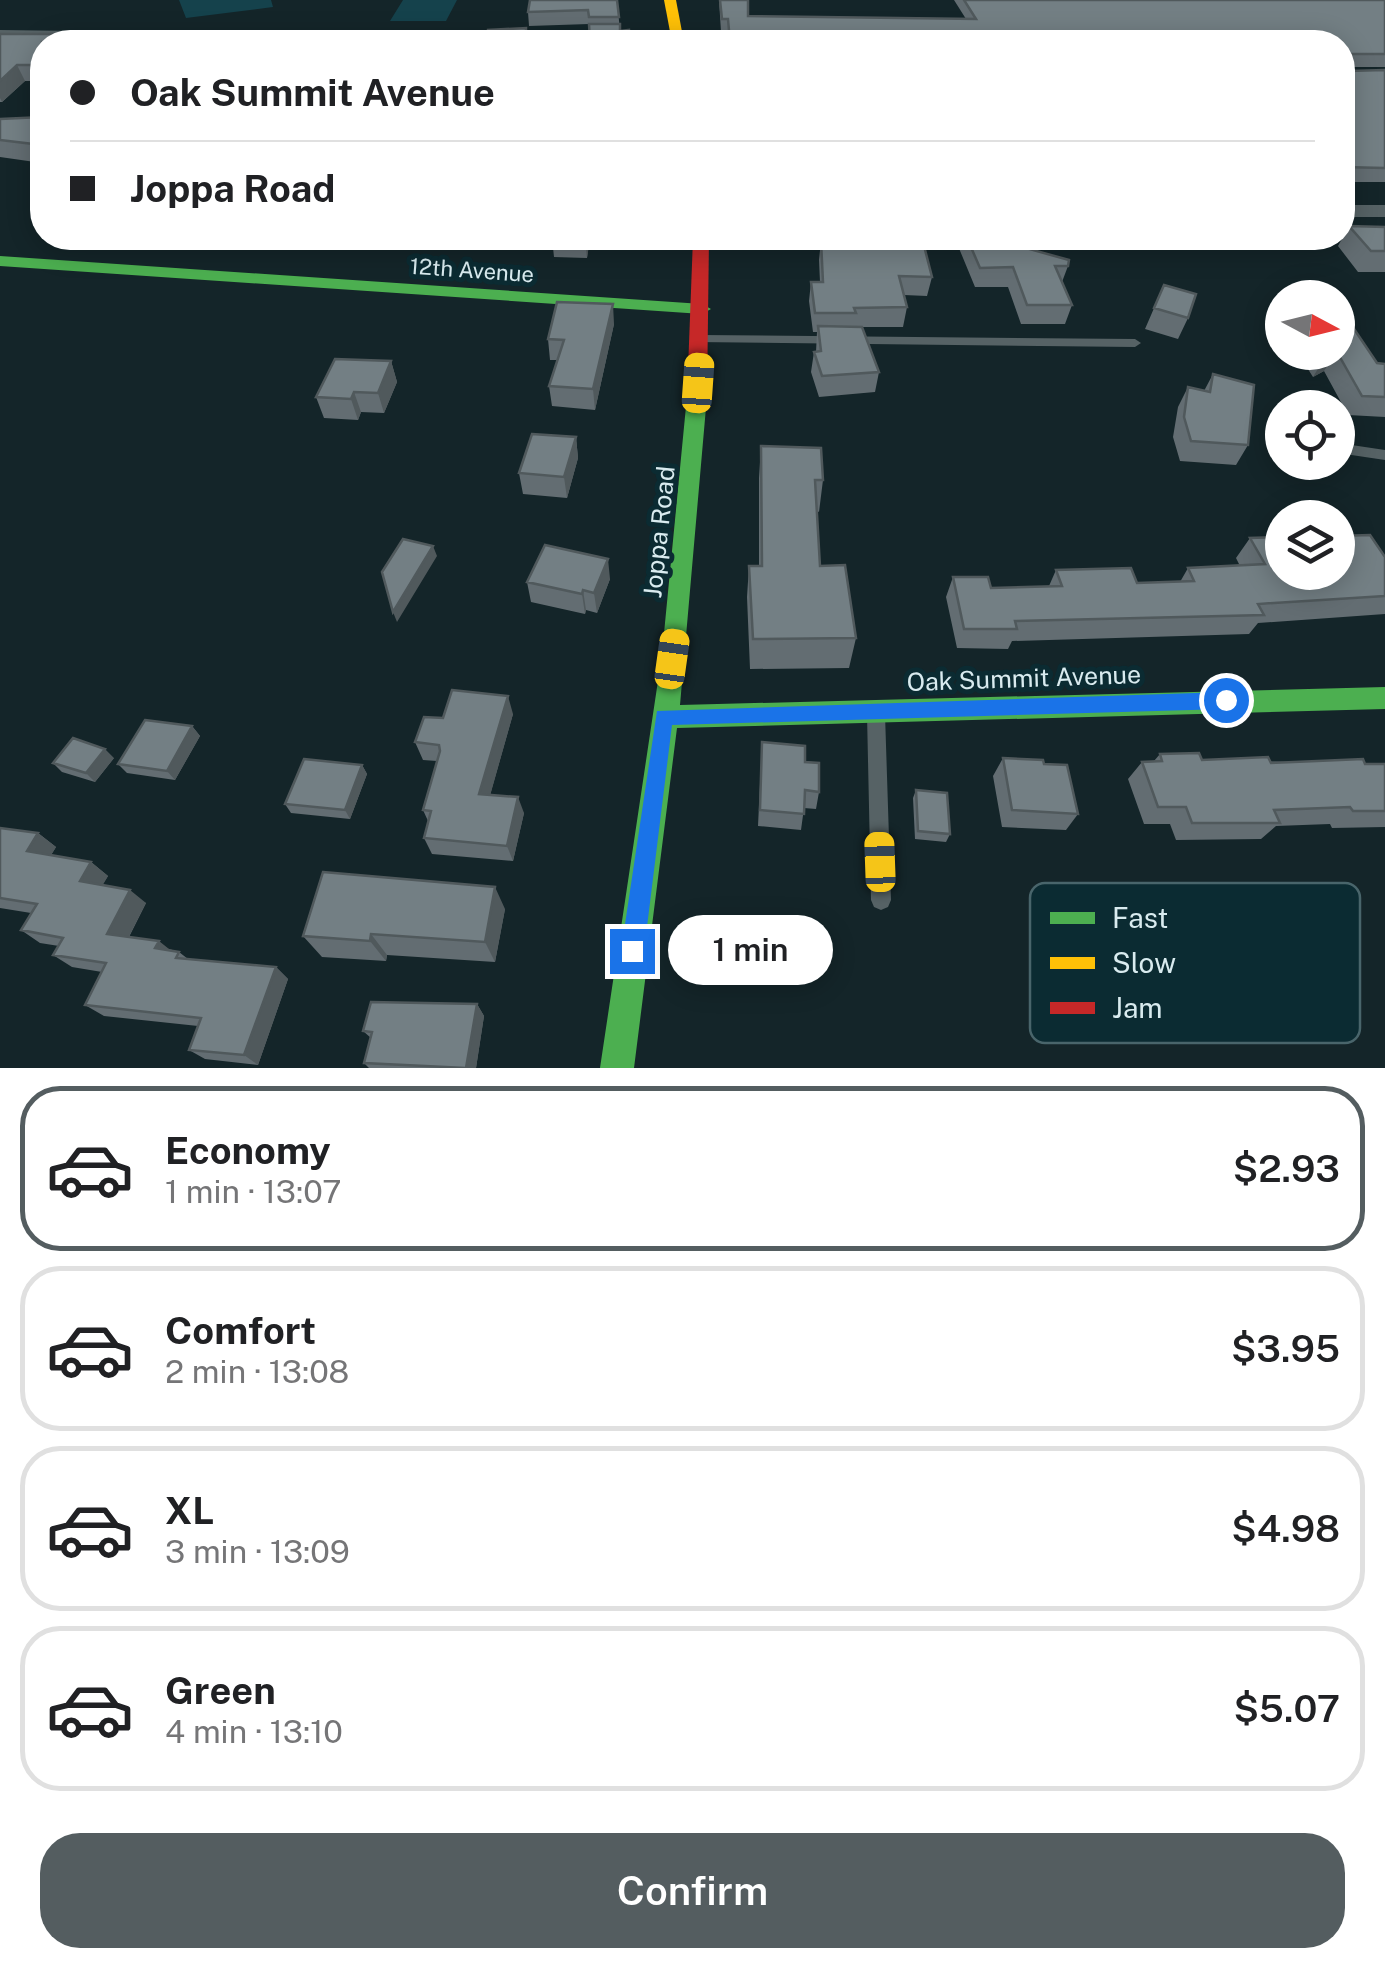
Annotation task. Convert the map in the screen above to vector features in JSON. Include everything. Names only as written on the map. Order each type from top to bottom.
[{"type":"street","points":[[670,0],[676,30]]},
{"type":"street","points":[[0,35],[30,35]]},
{"type":"street","points":[[1355,211],[1385,211]]},
{"type":"street","name":"Joppa Road","points":[[617,1068],[686,549],[702,309],[701,250]]},
{"type":"street","name":"12th Avenue","points":[[0,261],[702,309]]},
{"type":"street","name":"Oak Summit Avenue","points":[[664,717],[1385,698]]},
{"type":"lane","points":[[700,338],[1134,342]]},
{"type":"lane","points":[[1355,451],[1385,455]]},
{"type":"lane","points":[[876,710],[881,900]]},
{"type":"shaded area","points":[[179,0],[271,0],[273,7],[186,18]]},
{"type":"shaded area","points":[[403,0],[457,0],[446,21],[390,21]]},
{"type":"building","points":[[530,0],[617,0],[619,17],[589,17],[588,10],[528,12]]},
{"type":"building","points":[[720,0],[748,0],[748,16],[976,19],[964,0],[1385,0],[1385,54],[1355,54],[1355,30],[729,30],[728,19],[722,19]]},
{"type":"building","points":[[589,24],[620,24],[620,30],[589,30]]},
{"type":"building","points":[[0,34],[30,34],[30,65],[17,65],[0,81]]},
{"type":"building","points":[[1385,70],[1385,168],[1355,167],[1355,71]]},
{"type":"building","points":[[30,118],[30,144],[0,140],[0,119]]},
{"type":"building","points":[[1355,226],[1385,227],[1385,251],[1371,251],[1355,233]]},
{"type":"building","points":[[821,250],[925,250],[932,277],[899,276],[907,307],[854,308],[856,313],[815,313],[811,282],[823,282]]},
{"type":"building","points":[[972,250],[1033,250],[1069,260],[1068,266],[1055,266],[1072,305],[1027,305],[1013,267],[980,268]]},
{"type":"building","points":[[1164,285],[1196,294],[1188,318],[1154,308]]},
{"type":"building","points":[[557,302],[613,304],[593,389],[549,386],[564,340],[548,339]]},
{"type":"building","points":[[818,326],[862,327],[879,372],[822,376],[814,352],[821,351]]},
{"type":"building","points":[[1355,330],[1377,363],[1385,364],[1385,397],[1362,396],[1347,370],[1355,370]]},
{"type":"building","points":[[335,359],[391,361],[378,393],[354,392],[351,399],[316,397]]},
{"type":"building","points":[[1213,374],[1254,385],[1248,445],[1191,441],[1184,417],[1188,387],[1210,392]]},
{"type":"building","points":[[532,434],[576,437],[564,477],[519,473]]},
{"type":"building","points":[[761,446],[821,448],[823,480],[815,480],[820,566],[845,565],[856,638],[753,639],[749,566],[762,566]]},
{"type":"building","points":[[1355,535],[1370,535],[1385,557],[1385,596],[1258,604],[1264,615],[1015,621],[1017,629],[964,629],[953,577],[988,577],[991,588],[1062,586],[1056,570],[1131,568],[1137,583],[1194,581],[1188,568],[1265,564],[1265,590],[1355,590]]},
{"type":"building","points":[[1250,538],[1265,538],[1265,564]]},
{"type":"building","points":[[403,539],[433,546],[393,612],[382,572]]},
{"type":"building","points":[[545,545],[608,559],[594,593],[527,582]]},
{"type":"building","points":[[452,690],[508,696],[479,794],[518,797],[507,846],[424,838],[431,811],[423,810],[440,751],[439,745],[415,742],[424,717],[443,718]]},
{"type":"building","points":[[145,720],[192,726],[167,771],[118,764]]},
{"type":"building","points":[[73,738],[105,749],[86,773],[53,763]]},
{"type":"building","points":[[762,742],[805,746],[805,762],[819,763],[819,792],[805,790],[804,814],[760,810]]},
{"type":"building","points":[[1199,753],[1202,760],[1268,757],[1271,763],[1363,759],[1365,764],[1385,764],[1385,811],[1353,811],[1350,807],[1274,810],[1280,823],[1192,823],[1186,807],[1158,807],[1142,762],[1162,761],[1160,754]]},
{"type":"building","points":[[1003,758],[1067,765],[1078,814],[1012,810]]},
{"type":"building","points":[[304,759],[362,765],[345,810],[285,804]]},
{"type":"building","points":[[916,790],[947,793],[950,834],[918,831]]},
{"type":"building","points":[[0,828],[38,833],[27,851],[91,862],[80,881],[130,890],[107,934],[159,941],[155,948],[179,952],[176,958],[276,967],[244,1055],[189,1050],[201,1018],[85,1005],[106,963],[53,955],[63,938],[21,930],[37,904],[0,898]]},
{"type":"building","points":[[323,872],[495,887],[485,942],[371,934],[370,941],[303,936]]},
{"type":"building","points":[[371,1002],[477,1004],[466,1068],[364,1063],[372,1032],[363,1031]]},
{"type":"traffic: fast","points":[[0,261],[702,309]]},
{"type":"traffic: fast","points":[[617,1068],[674,654],[697,396]]},
{"type":"traffic: fast","points":[[664,717],[1385,698]]},
{"type":"traffic: slow","points":[[670,0],[676,30]]},
{"type":"traffic: jam","points":[[697,396],[701,250]]},
{"type":"route","points":[[632,951],[664,717],[1226,700]]}]
